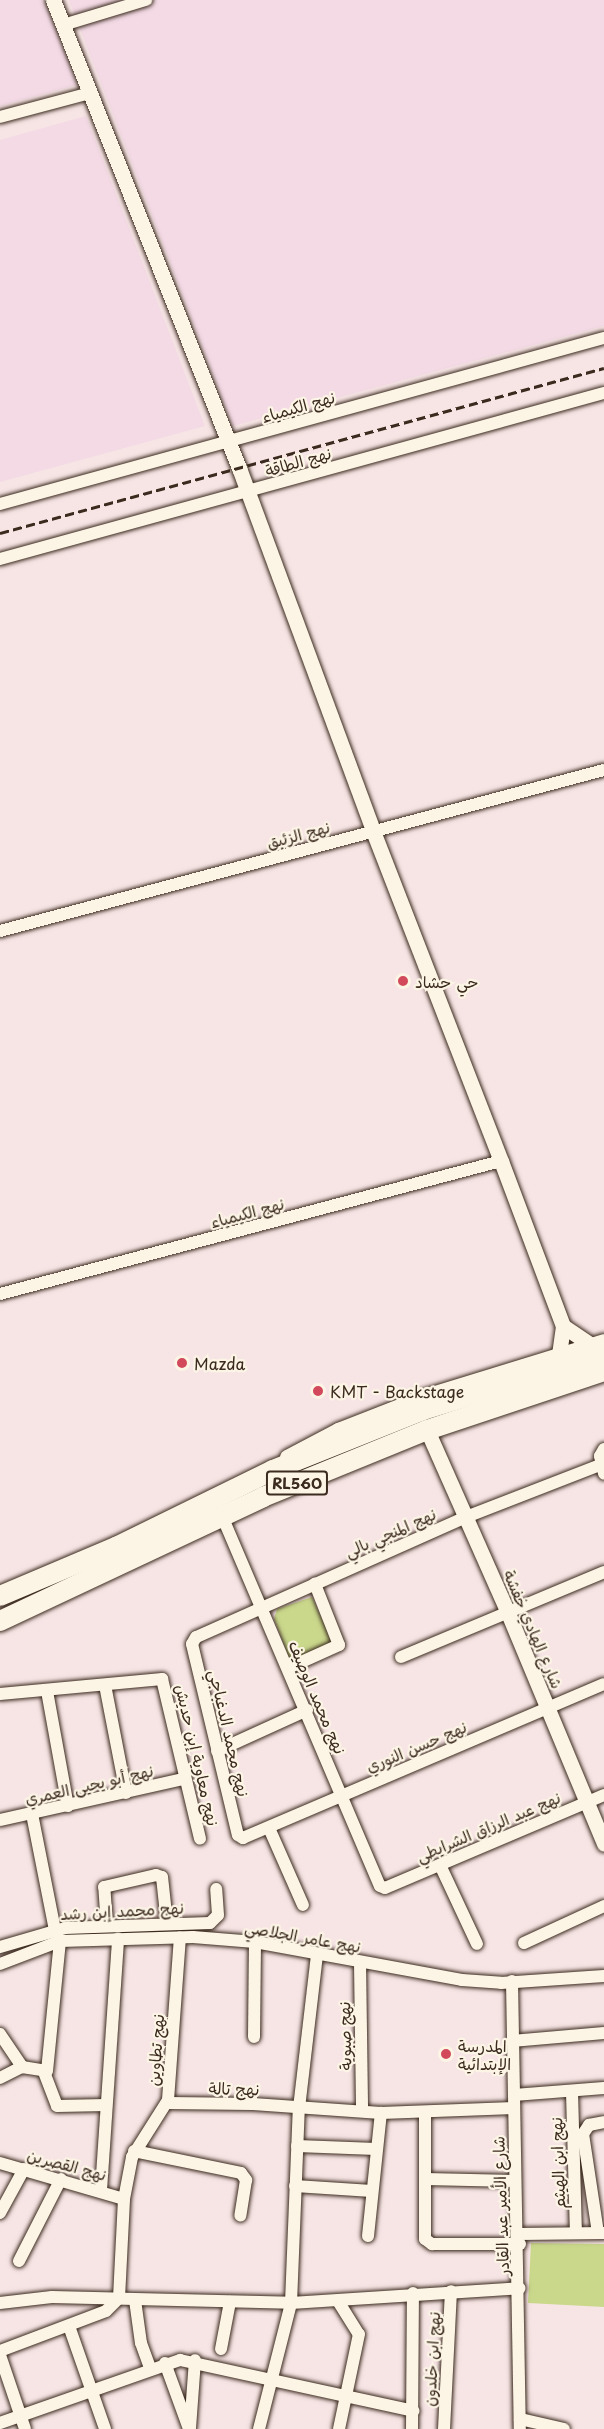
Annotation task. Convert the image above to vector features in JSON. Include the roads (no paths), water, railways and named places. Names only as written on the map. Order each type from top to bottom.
[{"type":"highway","name":"RL560","points":[[0,1596],[116,1547],[273,1470],[423,1410],[600,1347]]},
{"type":"highway","name":"RL560","points":[[3,1620],[222,1516],[427,1430],[604,1371]]},
{"type":"street","points":[[53,0],[229,442],[373,831],[501,1161],[562,1326],[559,1353]]},
{"type":"street","points":[[63,25],[146,0]]},
{"type":"street","points":[[0,117],[90,93]]},
{"type":"street","name":"نهج الكيمياء","points":[[0,504],[604,338]]},
{"type":"street","name":"نهج الطاقة","points":[[0,559],[604,393]]},
{"type":"street","name":"نهج الزئبق","points":[[0,931],[604,770]]},
{"type":"street","name":"نهج الكيمياء","points":[[0,1293],[501,1161]]},
{"type":"street","points":[[562,1326],[600,1347]]},
{"type":"street","points":[[273,1470],[284,1459],[338,1430],[422,1397],[559,1353],[600,1347]]},
{"type":"street","name":"شارع الهادي خفشة","points":[[427,1430],[508,1613],[604,1844]]},
{"type":"street","points":[[602,1469],[604,1449]]},
{"type":"street","name":"نهج المنجي بالي","points":[[196,1637],[466,1517],[602,1469]]},
{"type":"street","name":"نهج محمد الوصيف","points":[[222,1516],[307,1710],[378,1883],[385,1888]]},
{"type":"street","points":[[401,1658],[604,1572]]},
{"type":"street","points":[[288,1668],[339,1645],[315,1584]]},
{"type":"street","name":"نهج محمد الدغباجي","points":[[196,1637],[192,1644],[240,1837]]},
{"type":"street","name":"نهج معاوية إبن حديش","points":[[105,1685],[162,1679],[200,1839]]},
{"type":"street","name":"نهج حسن النوري","points":[[240,1837],[269,1828],[604,1684]]},
{"type":"street","points":[[0,1694],[105,1685],[126,1793]]},
{"type":"street","points":[[46,1691],[68,1806]]},
{"type":"street","points":[[217,1751],[307,1710]]},
{"type":"street","name":"نهج أبو يحيى العمري","points":[[0,1820],[184,1779]]},
{"type":"street","name":"نهج عبد الرزاق الشرايطي","points":[[385,1888],[604,1795]]},
{"type":"street","points":[[32,1814],[58,1935],[44,2072],[57,2106],[106,2105]]},
{"type":"street","points":[[269,1828],[303,1905]]},
{"type":"street","points":[[440,1865],[477,1944]]},
{"type":"street","points":[[107,1926],[104,1887],[156,1875],[162,1877],[167,1923]]},
{"type":"street","name":"نهج محمد إبن رشد","points":[[0,1947],[107,1926],[216,1920],[216,1889]]},
{"type":"street","points":[[524,1943],[604,1906]]},
{"type":"street","name":"نهج عامر الجلاصي","points":[[0,1964],[58,1935],[118,1939],[180,1937],[255,1942],[462,1980],[512,1981],[604,1976]]},
{"type":"street","name":"نهج تطاوين","points":[[118,2298],[124,2199],[134,2151],[168,2103],[180,1937]]},
{"type":"street","points":[[101,2190],[118,1939]]},
{"type":"street","points":[[254,2037],[255,1942]]},
{"type":"street","points":[[259,2429],[291,2303],[299,2108],[317,1954]]},
{"type":"street","name":"نهج صبوية","points":[[360,1962],[362,2110]]},
{"type":"street","name":"شارع الأمير عبد القادر","points":[[512,1981],[515,2181],[520,2288],[520,2424]]},
{"type":"street","points":[[512,2041],[604,2033]]},
{"type":"street","points":[[0,2034],[22,2067]]},
{"type":"street","points":[[0,2078],[22,2067],[44,2072]]},
{"type":"street","name":"نهج تالة","points":[[168,2103],[362,2110],[381,2114],[425,2113],[604,2088]]},
{"type":"street","name":"نهج ابن الهيثم","points":[[572,2092],[576,2233]]},
{"type":"street","points":[[425,2113],[425,2231],[429,2242],[601,2233],[584,2134],[589,2125],[604,2122]]},
{"type":"street","points":[[368,2236],[381,2114]]},
{"type":"street","points":[[297,2146],[376,2149]]},
{"type":"street","points":[[134,2151],[241,2173],[246,2180],[240,2216]]},
{"type":"street","name":"نهج القصرين","points":[[0,2163],[101,2190],[124,2199]]},
{"type":"street","points":[[0,2212],[24,2169]]},
{"type":"street","points":[[19,2261],[62,2179]]},
{"type":"street","points":[[425,2179],[515,2181]]},
{"type":"street","points":[[295,2186],[372,2191]]},
{"type":"street","points":[[0,2303],[42,2297],[291,2303],[338,2301],[413,2293],[520,2288]]},
{"type":"street","name":"نهج ابن خلدون","points":[[444,2429],[451,2291]]},
{"type":"street","points":[[412,2429],[413,2293]]},
{"type":"street","points":[[25,2429],[0,2353],[106,2312],[118,2298]]},
{"type":"street","points":[[135,2300],[141,2343],[150,2368]]},
{"type":"street","points":[[338,2301],[359,2334],[343,2395],[339,2429]]},
{"type":"street","points":[[221,2349],[230,2302]]},
{"type":"street","points":[[69,2326],[105,2429]]},
{"type":"street","points":[[0,2422],[165,2363],[195,2360],[413,2411]]},
{"type":"street","points":[[189,2429],[195,2360]]},
{"type":"street","points":[[165,2363],[189,2429]]},
{"type":"street","points":[[520,2424],[564,2429]]},
{"type":"railway","points":[[0,533],[604,368]]},
{"type":"place","name":"حي حشاد","points":[[403,981]]},
{"type":"place","name":"Mazda","points":[[182,1363]]},
{"type":"place","name":"KMT - Backstage","points":[[318,1391]]},
{"type":"place","name":"المدرسة الإبتدائية","points":[[446,2054]]}]
